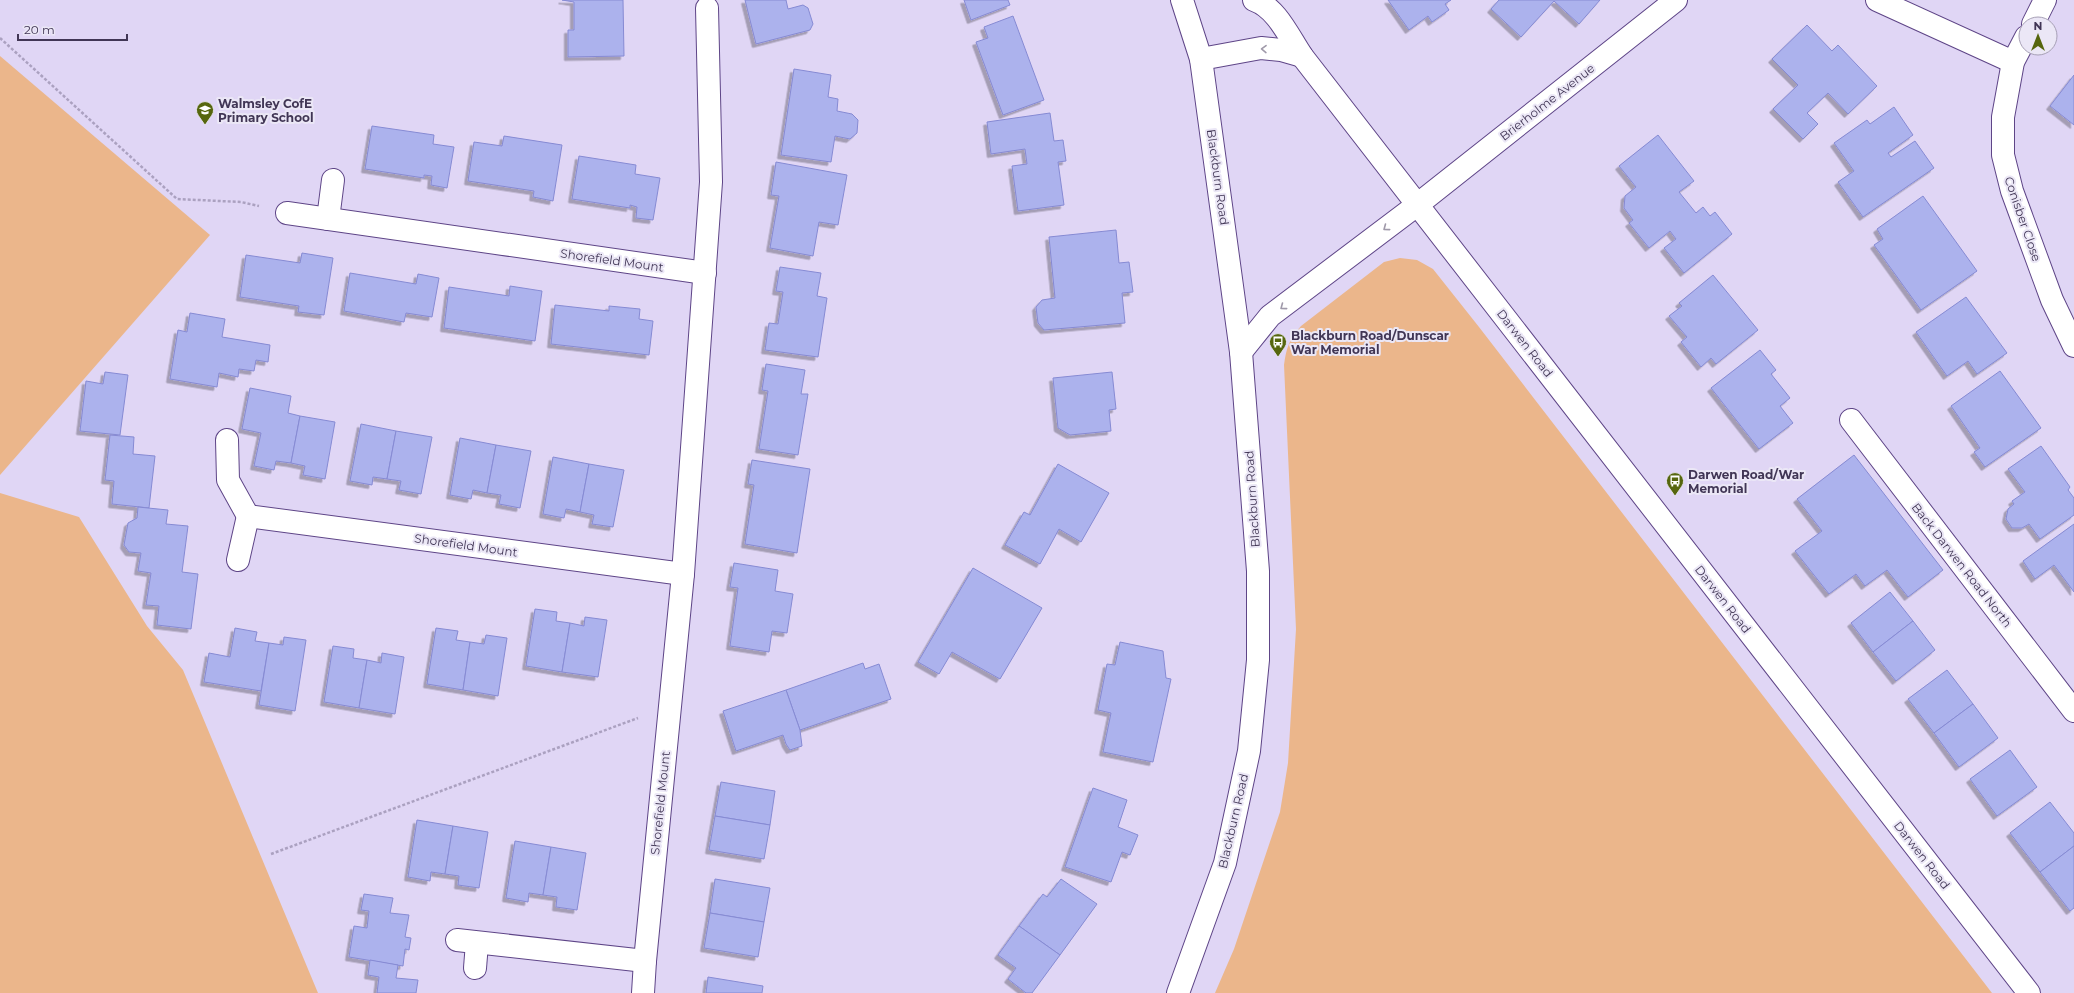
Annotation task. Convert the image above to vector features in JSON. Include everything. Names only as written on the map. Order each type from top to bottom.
[{"type":"main road","name":"Blackburn Road","points":[[1178,993],[1225,863],[1248,751],[1258,660],[1258,571],[1241,352],[1201,59],[1182,0]]},
{"type":"main road","name":"Darwen Road","points":[[1254,0],[1259,2],[1278,18],[1302,56],[2029,993]]},
{"type":"main road","name":"Brierholme Avenue","points":[[1417,205],[1676,0]]},
{"type":"main road","points":[[1877,0],[2013,62]]},
{"type":"main road","points":[[2037,16],[2046,0]]},
{"type":"main road","name":"Shorefield Mount","points":[[643,993],[683,574],[711,182],[707,8]]},
{"type":"main road","points":[[1201,59],[1261,48],[1281,50],[1302,56]]},
{"type":"main road","name":"Conisber Close","points":[[2018,52],[2013,62],[2003,117],[2003,155],[2012,192],[2036,257],[2052,300],[2074,346]]},
{"type":"main road","points":[[328,219],[333,180]]},
{"type":"main road","points":[[1241,352],[1270,316],[1417,205]]},
{"type":"main road","name":"Shorefield Mount","points":[[287,213],[705,273]]},
{"type":"main road","name":"Back Darwen Road North","points":[[1851,420],[2074,711]]},
{"type":"main road","points":[[227,440],[228,480],[248,516],[238,560]]},
{"type":"main road","name":"Shorefield Mount","points":[[248,516],[683,574]]},
{"type":"main road","points":[[475,968],[467,942],[645,961]]},
{"type":"path","points":[[0,38],[178,199],[241,202],[287,213]]},
{"type":"path","points":[[271,854],[670,706]]},
{"type":"shaded area","points":[[0,56],[210,235],[0,475]]},
{"type":"shaded area","points":[[1400,258],[1417,260],[1433,269],[1992,993],[1215,993],[1234,949],[1280,812],[1288,763],[1296,629],[1284,365],[1286,354],[1291,340],[1301,326],[1384,262]]},
{"type":"shaded area","points":[[0,493],[79,517],[147,626],[183,670],[318,993],[0,993]]},
{"type":"building","points":[[562,0],[623,0],[624,56],[568,57],[568,30],[574,30],[574,2]]},
{"type":"building","points":[[745,0],[786,0],[788,9],[803,5],[808,8],[813,24],[810,30],[756,44]]},
{"type":"building","points":[[964,0],[1008,0],[1010,5],[971,20]]},
{"type":"building","points":[[1388,0],[1451,0],[1445,4],[1449,10],[1432,22],[1428,16],[1409,30]]},
{"type":"building","points":[[1499,0],[1600,0],[1579,24],[1554,1],[1521,37],[1491,9]]},
{"type":"building","points":[[1013,16],[1044,100],[1003,115],[976,42],[988,38],[984,27]]},
{"type":"building","points":[[1807,25],[1832,51],[1838,45],[1877,86],[1848,114],[1828,93],[1807,113],[1818,124],[1803,139],[1773,109],[1798,85],[1772,59]]},
{"type":"building","points":[[794,69],[831,75],[828,97],[838,99],[837,111],[852,114],[858,120],[857,133],[850,139],[835,136],[831,162],[781,155]]},
{"type":"building","points":[[2074,75],[2074,125],[2050,106]]},
{"type":"building","points":[[1894,107],[1913,135],[1888,153],[1891,157],[1915,141],[1934,168],[1863,217],[1838,182],[1854,171],[1834,143],[1867,120],[1870,124]]},
{"type":"building","points":[[1050,113],[1054,141],[1063,140],[1066,161],[1058,162],[1064,205],[1018,211],[1012,166],[1027,164],[1025,149],[991,154],[987,122]]},
{"type":"building","points":[[372,126],[434,135],[433,144],[454,147],[447,188],[431,185],[432,176],[424,175],[424,178],[365,169]]},
{"type":"building","points":[[1658,135],[1694,181],[1679,192],[1696,213],[1703,207],[1710,216],[1715,212],[1732,234],[1684,273],[1664,248],[1676,239],[1670,231],[1649,248],[1629,223],[1633,220],[1624,208],[1625,196],[1636,187],[1619,166]]},
{"type":"building","points":[[504,136],[562,145],[553,201],[533,197],[534,191],[468,181],[474,142],[502,146]]},
{"type":"building","points":[[579,156],[636,165],[635,174],[660,178],[653,220],[636,218],[637,207],[630,205],[630,208],[572,199]]},
{"type":"building","points":[[776,162],[847,175],[838,225],[819,222],[813,256],[770,248],[779,196],[771,195]]},
{"type":"building","points":[[1923,196],[1977,271],[1921,310],[1874,245],[1883,239],[1877,229]]},
{"type":"building","points":[[1116,230],[1119,263],[1129,262],[1133,292],[1122,293],[1125,323],[1044,330],[1038,323],[1036,307],[1042,300],[1055,298],[1049,237]]},
{"type":"building","points":[[302,253],[333,258],[324,315],[298,312],[299,306],[240,297],[246,255],[300,263]]},
{"type":"building","points":[[780,267],[821,273],[817,296],[827,298],[818,357],[765,350],[769,323],[778,324],[783,292],[776,291]]},
{"type":"building","points":[[350,273],[416,284],[418,274],[439,278],[432,317],[406,313],[404,322],[344,311]]},
{"type":"building","points":[[1713,275],[1758,330],[1716,364],[1711,358],[1701,367],[1681,342],[1687,337],[1669,316],[1682,306],[1679,303]]},
{"type":"building","points":[[510,286],[542,291],[535,341],[444,328],[449,287],[509,296]]},
{"type":"building","points":[[1966,297],[2007,353],[1977,374],[1968,361],[1947,376],[1916,332]]},
{"type":"building","points":[[555,305],[609,311],[609,306],[640,309],[639,319],[653,321],[649,355],[551,344]]},
{"type":"building","points":[[190,313],[225,319],[222,337],[270,345],[268,362],[256,360],[254,371],[239,369],[238,377],[219,373],[217,387],[170,379],[178,330],[187,332]]},
{"type":"building","points":[[1760,350],[1776,370],[1771,374],[1790,398],[1780,406],[1793,423],[1759,449],[1711,388]]},
{"type":"building","points":[[766,364],[805,370],[801,394],[808,394],[798,455],[759,449],[768,391],[762,390]]},
{"type":"building","points":[[2000,371],[2041,428],[1985,467],[1974,452],[1980,448],[1951,406]]},
{"type":"building","points":[[105,372],[128,375],[120,435],[80,431],[86,381],[103,384]]},
{"type":"building","points":[[1112,372],[1116,409],[1109,410],[1111,431],[1070,435],[1058,428],[1053,378]]},
{"type":"building","points":[[250,388],[291,396],[288,413],[300,416],[291,463],[276,461],[274,470],[254,466],[261,433],[242,429]]},
{"type":"building","points":[[300,416],[335,422],[325,479],[303,475],[305,466],[291,463]]},
{"type":"building","points":[[361,424],[396,431],[387,479],[373,477],[372,485],[350,481]]},
{"type":"building","points":[[396,431],[432,437],[421,494],[399,490],[401,481],[387,479]]},
{"type":"building","points":[[110,435],[134,437],[133,454],[155,456],[149,508],[112,504],[114,481],[105,480]]},
{"type":"building","points":[[460,438],[496,445],[487,493],[473,490],[471,499],[450,495]]},
{"type":"building","points":[[496,445],[531,451],[520,508],[499,504],[501,495],[487,493]]},
{"type":"building","points":[[2041,446],[2070,487],[2068,490],[2074,498],[2074,515],[2040,539],[2029,524],[2022,528],[2012,528],[2006,519],[2008,509],[2014,504],[2012,501],[2025,492],[2008,469]]},
{"type":"building","points":[[1854,455],[1943,570],[1908,597],[1887,570],[1865,586],[1856,574],[1829,594],[1795,551],[1822,531],[1797,499]]},
{"type":"building","points":[[553,457],[589,464],[580,512],[566,509],[564,518],[543,514]]},
{"type":"building","points":[[752,460],[810,469],[797,553],[745,544],[754,485],[748,484]]},
{"type":"building","points":[[589,464],[624,470],[613,527],[592,524],[594,515],[580,512]]},
{"type":"building","points":[[1058,464],[1109,493],[1081,542],[1059,529],[1040,564],[1005,545],[1024,512],[1030,515]]},
{"type":"building","points":[[138,507],[168,510],[166,524],[188,526],[182,572],[198,574],[191,629],[157,625],[159,606],[146,605],[151,573],[138,571],[141,553],[129,552],[124,545],[128,523],[137,518]]},
{"type":"building","points":[[2074,524],[2074,592],[2054,565],[2035,579],[2023,561]]},
{"type":"building","points":[[734,563],[778,570],[775,591],[793,594],[787,633],[772,631],[769,652],[730,646],[738,588],[730,587]]},
{"type":"building","points":[[973,568],[1042,608],[1000,679],[952,652],[939,674],[918,662]]},
{"type":"building","points":[[1890,592],[1913,621],[1873,652],[1851,623]]},
{"type":"building","points":[[535,609],[557,612],[556,621],[570,623],[562,672],[526,666]]},
{"type":"building","points":[[585,617],[607,620],[598,677],[562,672],[570,623],[584,626]]},
{"type":"building","points":[[1913,621],[1935,650],[1896,681],[1873,652]]},
{"type":"building","points":[[235,628],[257,632],[255,641],[269,643],[261,691],[204,682],[209,653],[230,657]]},
{"type":"building","points":[[436,628],[458,631],[456,640],[470,642],[463,690],[427,684]]},
{"type":"building","points":[[486,635],[507,638],[498,696],[463,690],[470,642],[484,644]]},
{"type":"building","points":[[284,637],[306,640],[295,711],[259,705],[269,643],[283,645]]},
{"type":"building","points":[[1120,642],[1163,651],[1166,678],[1171,679],[1153,762],[1103,752],[1111,713],[1098,710],[1107,664],[1115,665]]},
{"type":"building","points":[[333,646],[354,649],[353,658],[367,660],[359,708],[324,702]]},
{"type":"building","points":[[382,653],[404,657],[395,714],[359,708],[367,660],[381,663]]},
{"type":"building","points":[[863,663],[865,669],[879,664],[891,699],[800,730],[786,690]]},
{"type":"building","points":[[1947,670],[1973,704],[1934,733],[1908,699]]},
{"type":"building","points":[[786,690],[800,730],[802,746],[790,750],[783,735],[736,751],[723,711]]},
{"type":"building","points":[[1973,704],[1998,738],[1959,767],[1934,733]]},
{"type":"building","points":[[2010,750],[2037,787],[1997,816],[1970,779]]},
{"type":"building","points":[[721,782],[775,791],[770,825],[715,816]]},
{"type":"building","points":[[1093,788],[1127,800],[1118,827],[1138,835],[1130,855],[1122,852],[1111,882],[1065,867]]},
{"type":"building","points":[[2050,802],[2074,833],[2074,846],[2040,872],[2010,833]]},
{"type":"building","points":[[715,816],[770,825],[764,859],[709,850]]},
{"type":"building","points":[[417,820],[453,826],[445,874],[431,872],[430,881],[408,877]]},
{"type":"building","points":[[453,826],[488,832],[479,888],[458,885],[459,876],[445,874]]},
{"type":"building","points":[[515,841],[551,847],[543,895],[529,893],[528,902],[506,898]]},
{"type":"building","points":[[2074,846],[2074,908],[2070,911],[2040,872]]},
{"type":"building","points":[[551,847],[586,853],[577,910],[556,907],[557,897],[543,895]]},
{"type":"building","points":[[715,879],[770,888],[764,922],[710,913]]},
{"type":"building","points":[[1061,879],[1097,904],[1060,955],[1019,926],[1043,894],[1047,897]]},
{"type":"building","points":[[364,894],[393,898],[390,913],[409,915],[405,937],[411,938],[409,950],[405,949],[403,966],[349,957],[354,926],[367,928],[369,911],[361,910]]},
{"type":"building","points":[[710,913],[764,922],[758,957],[704,948]]},
{"type":"building","points":[[1019,926],[1060,955],[1032,993],[1026,993],[1008,979],[1016,968],[998,955]]},
{"type":"building","points":[[370,960],[398,965],[396,978],[418,980],[416,993],[377,993],[379,977],[368,975]]},
{"type":"building","points":[[708,977],[763,986],[762,993],[706,993]]},
{"type":"place","name":"Walmsley CofE Primary School","points":[[205,125]]},
{"type":"place","name":"Blackburn Road/Dunscar War Memorial","points":[[1278,357]]},
{"type":"place","name":"Darwen Road/War Memorial","points":[[1675,496]]}]
